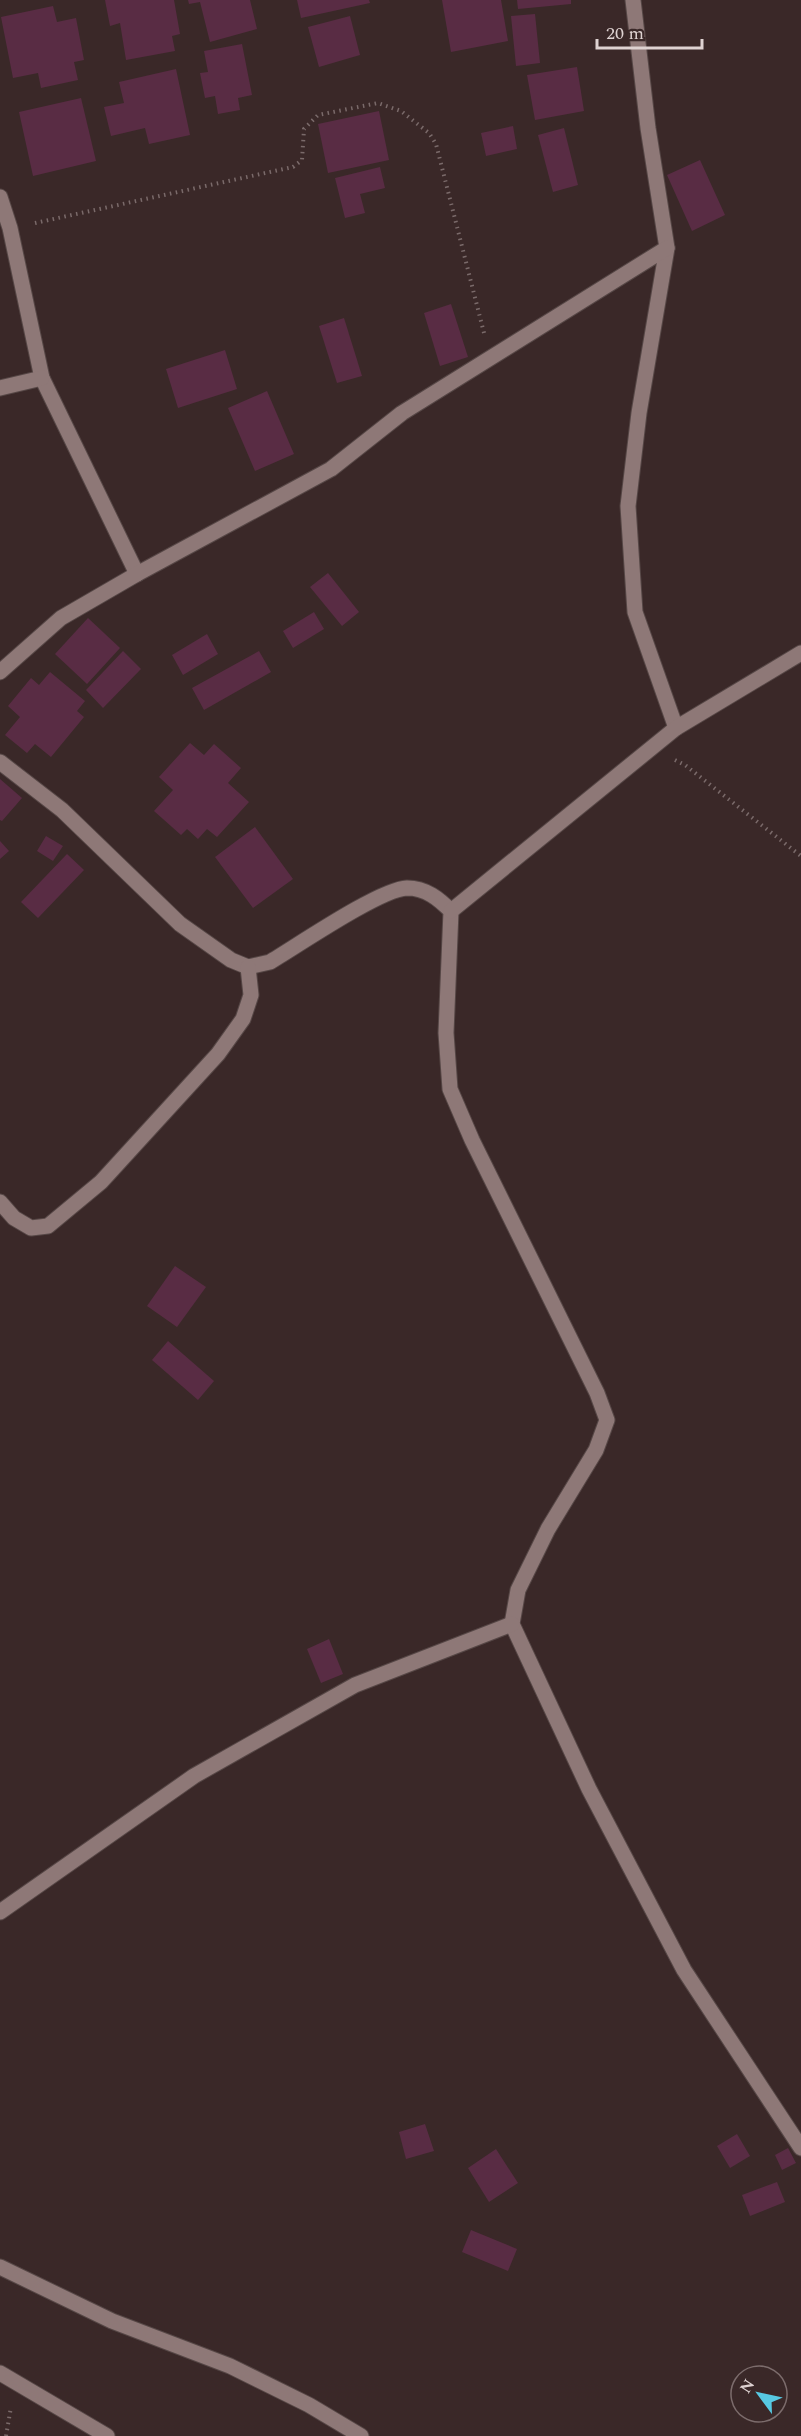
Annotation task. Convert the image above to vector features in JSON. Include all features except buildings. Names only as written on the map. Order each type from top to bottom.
[{"type":"street","points":[[633,0],[648,128],[667,248],[639,413],[628,506],[635,612],[676,728]]},
{"type":"street","points":[[0,197],[10,228],[42,378],[137,574]]},
{"type":"street","points":[[0,672],[61,618],[137,574],[332,469],[402,413],[490,356],[667,248]]},
{"type":"street","points":[[0,388],[42,378]]},
{"type":"street","points":[[801,653],[676,728],[451,911],[446,1033],[450,1089],[472,1140],[597,1393],[607,1420],[596,1450],[548,1529],[518,1590],[512,1624],[589,1789],[684,1970],[801,2148]]},
{"type":"street","points":[[0,762],[62,810],[180,924],[231,960],[248,967],[270,962],[384,894],[408,888],[433,894],[451,911]]},
{"type":"street","points":[[0,1202],[14,1218],[30,1228],[48,1226],[101,1182],[218,1054],[243,1019],[251,995],[248,967]]},
{"type":"street","points":[[0,1912],[194,1776],[355,1685],[512,1624]]},
{"type":"street","points":[[0,2267],[112,2321],[230,2366],[309,2405],[361,2436]]},
{"type":"street","points":[[0,2373],[107,2436]]},
{"type":"path","points":[[10,228],[293,166],[302,160],[304,129],[318,115],[378,103],[401,111],[429,133],[436,144],[490,356]]},
{"type":"path","points":[[650,749],[685,765],[801,856]]}]
